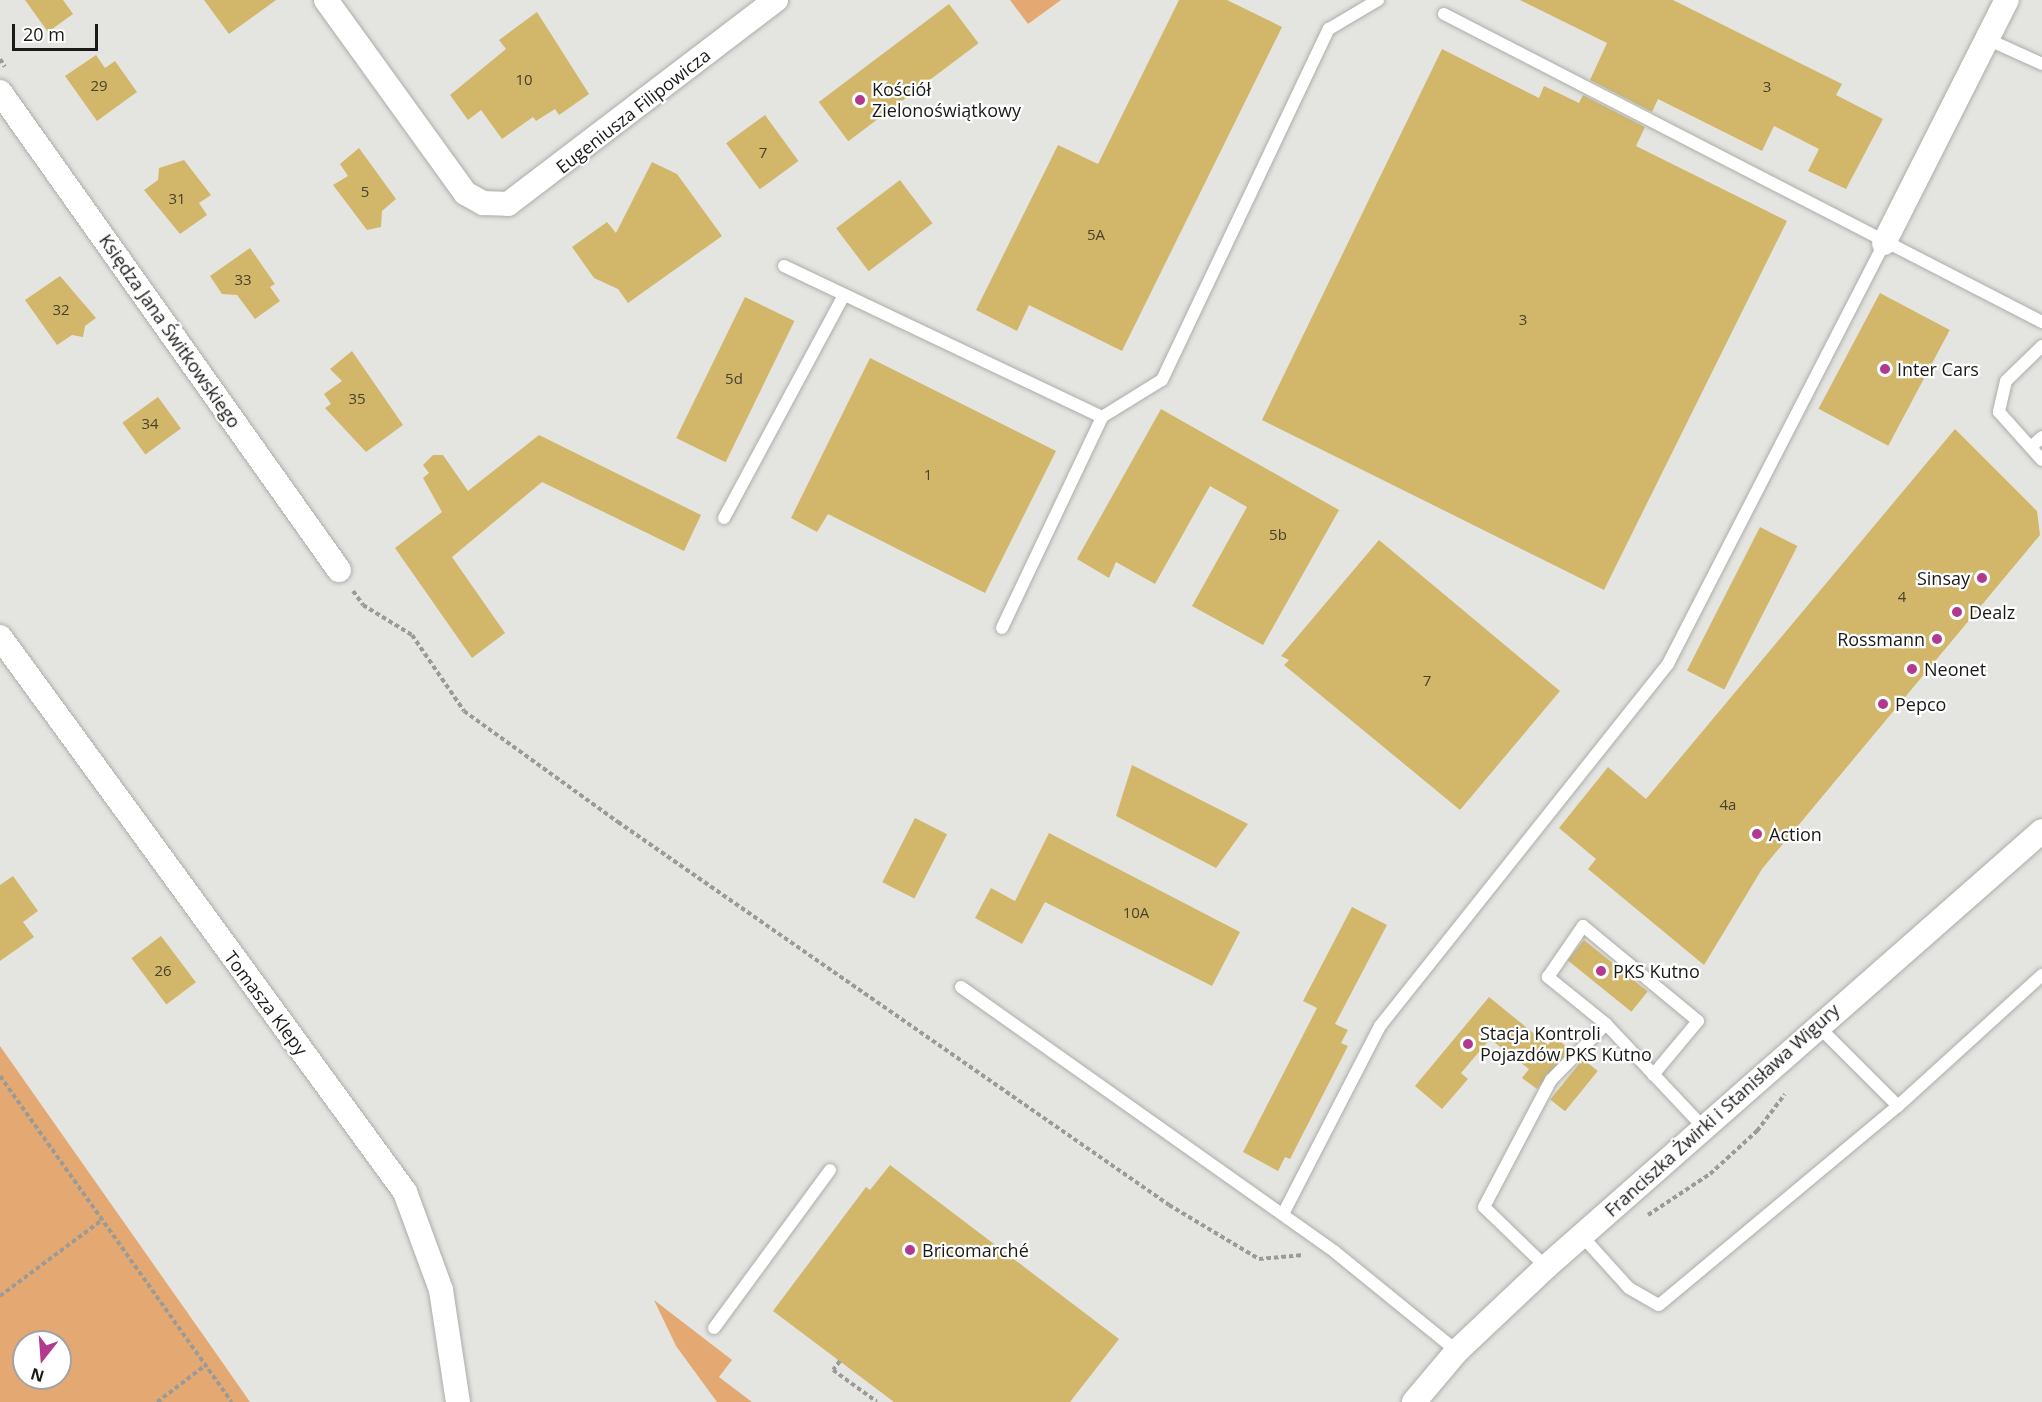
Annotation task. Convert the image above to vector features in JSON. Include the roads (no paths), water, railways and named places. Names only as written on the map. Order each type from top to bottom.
[{"type":"street","name":"Eugeniusza Filipowicza","points":[[326,0],[465,193],[483,202],[508,204],[527,195],[776,0]]},
{"type":"street","points":[[1884,243],[2007,0]]},
{"type":"street","name":"Księdza Jana Świtkowskiego","points":[[0,92],[339,570]]},
{"type":"street","name":"Tomasza Klepy","points":[[0,637],[405,1192],[441,1290],[458,1402]]},
{"type":"street","name":"Franciszka Żwirki i Stanisława Wigury","points":[[1414,1402],[1457,1351],[1546,1267],[1816,1024],[2042,831]]},
{"type":"lane","points":[[1002,628],[1102,417],[1162,380],[1329,29],[1378,0]]},
{"type":"lane","points":[[1444,14],[1884,243],[2042,322]]},
{"type":"lane","points":[[1987,39],[2042,64]]},
{"type":"lane","points":[[1283,1214],[1380,1026],[1668,664],[1884,243]]},
{"type":"lane","points":[[784,266],[1102,417]]},
{"type":"lane","points":[[724,518],[844,295]]},
{"type":"lane","points":[[2042,346],[2006,381],[1999,412],[2042,460]]},
{"type":"lane","points":[[2031,447],[2042,437]]},
{"type":"lane","points":[[1653,1075],[1698,1021],[1584,926],[1548,978],[1606,1024],[1653,1075],[1703,1127]]},
{"type":"lane","points":[[1582,1236],[1629,1288],[1659,1305],[1898,1106],[2042,975]]},
{"type":"lane","points":[[961,987],[1335,1252],[1457,1351]]},
{"type":"lane","points":[[1546,1267],[1485,1207],[1551,1080],[1606,1024]]},
{"type":"lane","points":[[1816,1024],[1898,1106]]},
{"type":"lane","points":[[714,1328],[830,1170]]},
{"type":"place","name":"Kościół Zielonoświątkowy","points":[[860,100]]},
{"type":"place","name":"Inter Cars","points":[[1885,369]]},
{"type":"place","name":"Sinsay","points":[[1982,578]]},
{"type":"place","name":"Dealz","points":[[1957,612]]},
{"type":"place","name":"Rossmann","points":[[1937,639]]},
{"type":"place","name":"Neonet","points":[[1912,669]]},
{"type":"place","name":"Pepco","points":[[1883,704]]},
{"type":"place","name":"Action","points":[[1757,834]]},
{"type":"place","name":"PKS Kutno","points":[[1601,971]]},
{"type":"place","name":"Stacja Kontroli Pojazdów PKS Kutno","points":[[1468,1044]]},
{"type":"place","name":"Bricomarché","points":[[910,1250]]}]
